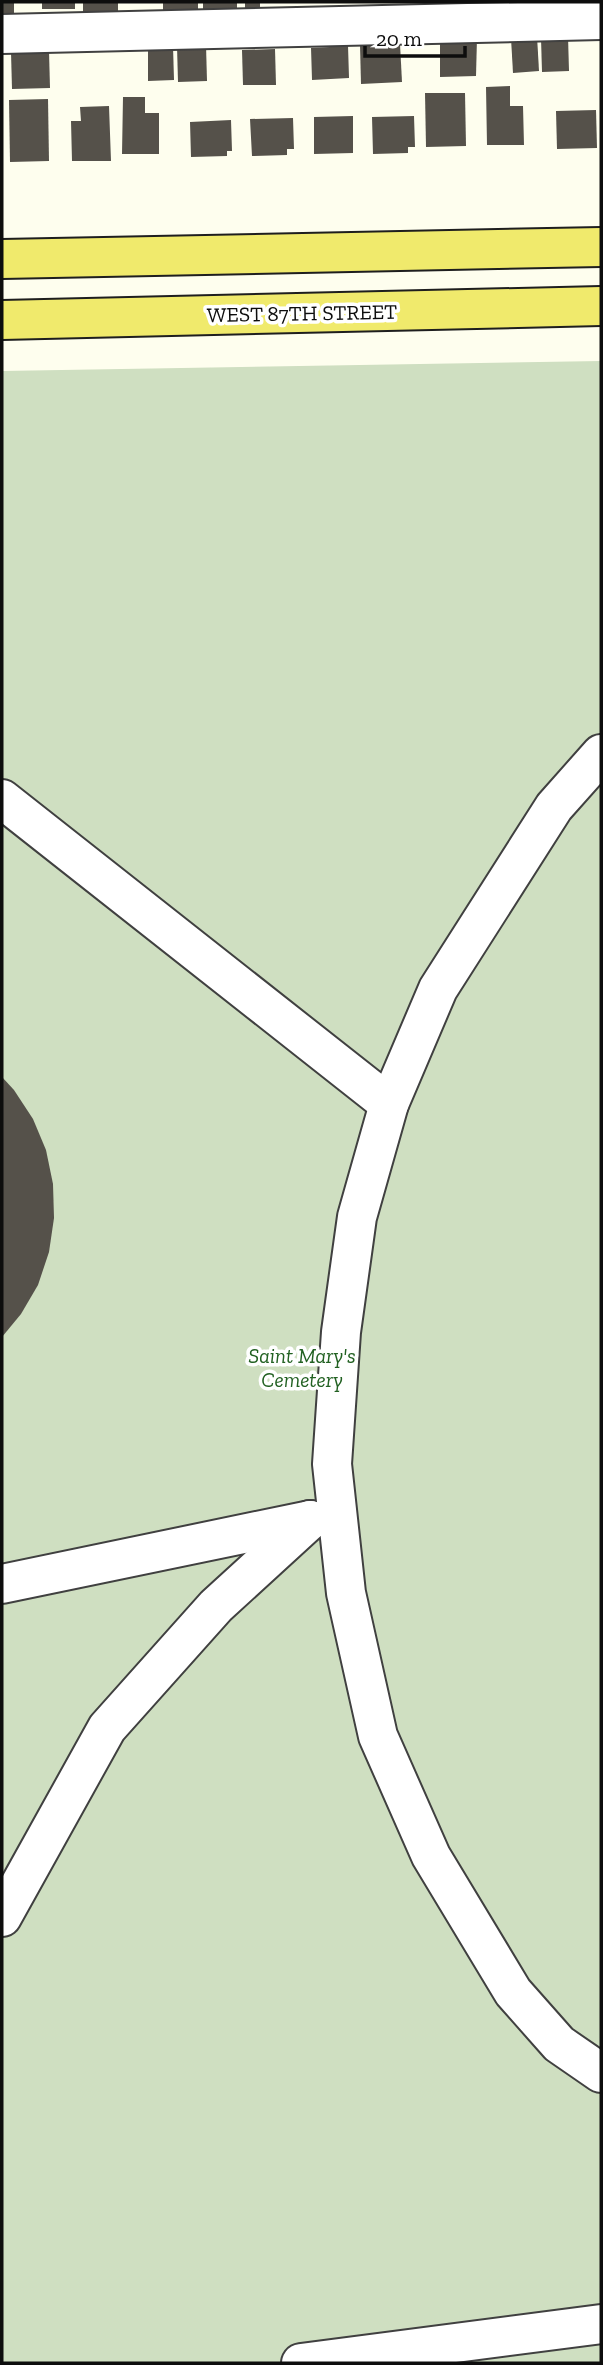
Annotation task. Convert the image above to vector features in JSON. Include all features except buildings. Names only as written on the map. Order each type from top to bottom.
[{"type":"main road","points":[[2,259],[601,247]]},
{"type":"main road","name":"WEST 87TH STREET","points":[[2,320],[601,306]]},
{"type":"lane","points":[[2,34],[601,20]]},
{"type":"lane","points":[[601,754],[554,807],[438,989],[389,1104],[357,1217],[341,1332],[332,1464],[323,1518],[346,1593],[377,1736],[431,1856],[513,1992],[559,2044],[601,2073]]},
{"type":"lane","points":[[2,799],[18,824],[389,1104]]},
{"type":"lane","points":[[2,1584],[323,1518]]},
{"type":"lane","points":[[2,1917],[107,1728],[216,1606],[323,1518]]},
{"type":"lane","points":[[301,2363],[601,2324]]},
{"type":"green space","name":"Saint Mary's Cemetery","points":[[601,361],[601,2363],[2,2363],[2,371]]}]
